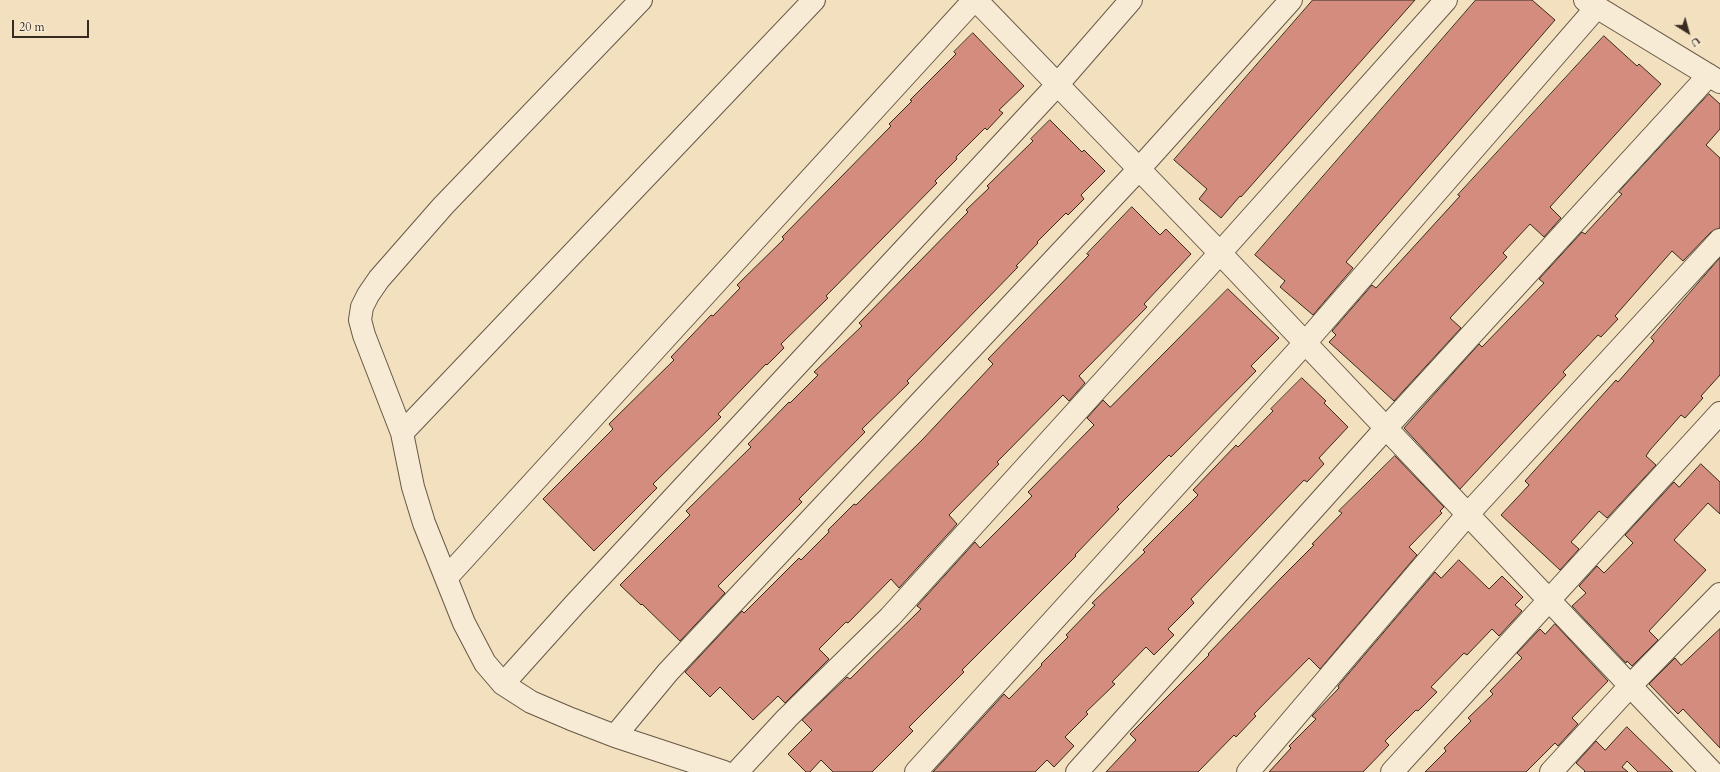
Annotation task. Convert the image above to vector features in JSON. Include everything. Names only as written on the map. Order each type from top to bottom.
[{"type":"street","points":[[641,0],[443,206],[384,273],[368,295],[362,307],[360,320],[364,335],[402,432],[413,487],[424,524],[447,577],[464,623],[485,663],[504,684],[531,702],[571,720],[615,736],[724,772]]},
{"type":"street","points":[[402,432],[814,0]]},
{"type":"street","points":[[447,577],[975,0],[1220,253],[1712,772]]},
{"type":"street","points":[[504,684],[574,604],[1057,85],[1131,0]]},
{"type":"street","points":[[615,736],[668,672],[1139,169],[1291,0]]},
{"type":"street","points":[[736,772],[787,718],[890,617],[1220,253],[1446,0]]},
{"type":"street","points":[[916,772],[1305,343],[1591,4],[1714,78],[1386,428],[1077,772]]},
{"type":"street","points":[[1248,772],[1468,514],[1720,240]]},
{"type":"street","points":[[1392,772],[1549,600],[1718,420]]},
{"type":"street","points":[[1551,772],[1630,686],[1719,597]]},
{"type":"building","points":[[1313,0],[1415,0],[1221,218],[1199,199],[1207,189],[1174,160]]},
{"type":"building","points":[[1476,0],[1532,0],[1555,20],[1346,262],[1353,268],[1313,315],[1280,287],[1285,281],[1255,255]]},
{"type":"building","points":[[973,33],[1024,86],[999,110],[1003,113],[987,130],[985,128],[956,157],[957,159],[935,181],[937,183],[826,296],[828,298],[781,344],[784,348],[767,365],[766,364],[718,414],[721,417],[653,484],[657,488],[594,551],[543,499],[613,429],[609,424],[674,360],[671,357],[711,315],[713,316],[740,288],[737,285],[784,239],[782,237],[891,126],[889,124],[912,101],[910,100],[956,54],[954,52]]},
{"type":"building","points":[[1604,36],[1637,66],[1639,64],[1661,84],[1550,207],[1561,218],[1544,237],[1530,224],[1503,253],[1507,257],[1450,318],[1461,328],[1394,401],[1329,342],[1336,335],[1332,331],[1372,285],[1376,288],[1460,196],[1458,195]]},
{"type":"building","points":[[1709,94],[1720,104],[1720,129],[1706,145],[1720,158],[1720,228],[1711,232],[1683,261],[1672,251],[1615,316],[1618,319],[1601,337],[1598,335],[1563,372],[1566,375],[1460,489],[1404,428],[1479,344],[1482,347],[1544,283],[1539,279],[1582,232],[1585,234],[1622,194],[1619,192]]},
{"type":"building","points":[[1050,120],[1082,152],[1084,150],[1105,171],[1081,195],[1084,199],[1068,215],[1066,213],[1037,242],[1038,243],[1016,266],[1018,267],[907,381],[909,383],[862,429],[865,432],[799,499],[802,502],[718,586],[725,593],[680,641],[620,585],[690,515],[686,511],[751,447],[748,444],[818,375],[814,372],[862,326],[859,323],[968,212],[966,210],[989,188],[987,186],[1033,141],[1031,139]]},
{"type":"building","points":[[1132,207],[1160,235],[1166,229],[1191,254],[1144,304],[1147,307],[1079,376],[1085,383],[1069,401],[1063,395],[997,462],[999,464],[949,515],[957,524],[899,588],[891,579],[848,623],[846,622],[819,649],[829,659],[785,703],[778,696],[753,720],[720,687],[710,697],[685,672],[742,611],[744,613],[799,558],[801,560],[854,504],[856,505],[923,439],[993,364],[988,359],[1089,255],[1087,254]]},
{"type":"building","points":[[1720,258],[1720,375],[1701,396],[1703,398],[1685,418],[1681,415],[1650,450],[1646,456],[1656,465],[1607,518],[1599,511],[1571,542],[1579,549],[1560,570],[1501,515],[1529,485],[1525,481],[1616,380],[1618,382],[1654,341],[1651,338]]},
{"type":"building","points":[[1228,289],[1279,338],[1251,366],[1256,371],[1171,457],[1169,455],[1117,507],[1119,509],[1075,555],[1076,556],[962,670],[964,672],[909,727],[913,731],[872,772],[833,772],[821,760],[810,772],[806,772],[788,754],[812,730],[802,720],[847,677],[850,679],[921,609],[917,606],[975,542],[980,548],[1032,496],[1028,492],[1094,425],[1087,418],[1103,400],[1110,407]]},
{"type":"building","points":[[1302,378],[1326,401],[1324,403],[1348,427],[1319,458],[1324,464],[1307,482],[1304,480],[1191,599],[1194,603],[1168,629],[1174,635],[1154,655],[1146,647],[1112,682],[1115,684],[1086,712],[1088,714],[1065,737],[1074,746],[1054,767],[1047,760],[1035,772],[933,772],[1004,694],[1009,699],[1042,665],[1041,664],[1068,637],[1066,635],[1095,605],[1092,603],[1145,552],[1143,550],[1198,495],[1193,490],[1236,445],[1238,447],[1273,411],[1271,409]]},
{"type":"building","points":[[1395,456],[1444,507],[1440,511],[1442,513],[1409,547],[1417,555],[1320,669],[1309,658],[1254,714],[1256,716],[1236,737],[1234,735],[1198,772],[1106,772],[1136,740],[1130,734],[1209,655],[1208,654],[1314,545],[1312,544],[1342,513],[1339,511]]},
{"type":"building","points":[[1701,464],[1720,482],[1720,514],[1708,503],[1674,540],[1706,570],[1649,631],[1658,640],[1632,666],[1627,661],[1626,663],[1572,606],[1586,593],[1579,586],[1597,566],[1604,573],[1633,543],[1625,535],[1674,482],[1679,487]]},
{"type":"building","points":[[1459,560],[1489,589],[1502,576],[1523,597],[1515,605],[1522,611],[1499,636],[1492,629],[1467,655],[1464,653],[1431,687],[1437,692],[1418,711],[1416,710],[1385,741],[1389,745],[1363,772],[1269,772],[1291,748],[1289,746],[1316,719],[1312,716],[1339,688],[1338,686],[1435,572],[1441,578]]},
{"type":"building","points":[[1555,624],[1608,681],[1572,718],[1578,724],[1558,746],[1555,743],[1526,772],[1425,772],[1446,751],[1444,748],[1471,721],[1468,718],[1493,694],[1490,691],[1522,658],[1517,653],[1540,629],[1545,634]]},
{"type":"building","points":[[1720,629],[1720,748],[1683,709],[1678,714],[1649,684],[1675,658],[1681,665]]},
{"type":"building","points":[[1627,727],[1673,772],[1638,772],[1627,761],[1622,767],[1628,772],[1584,772],[1585,771],[1576,763],[1596,741],[1605,750]]}]
